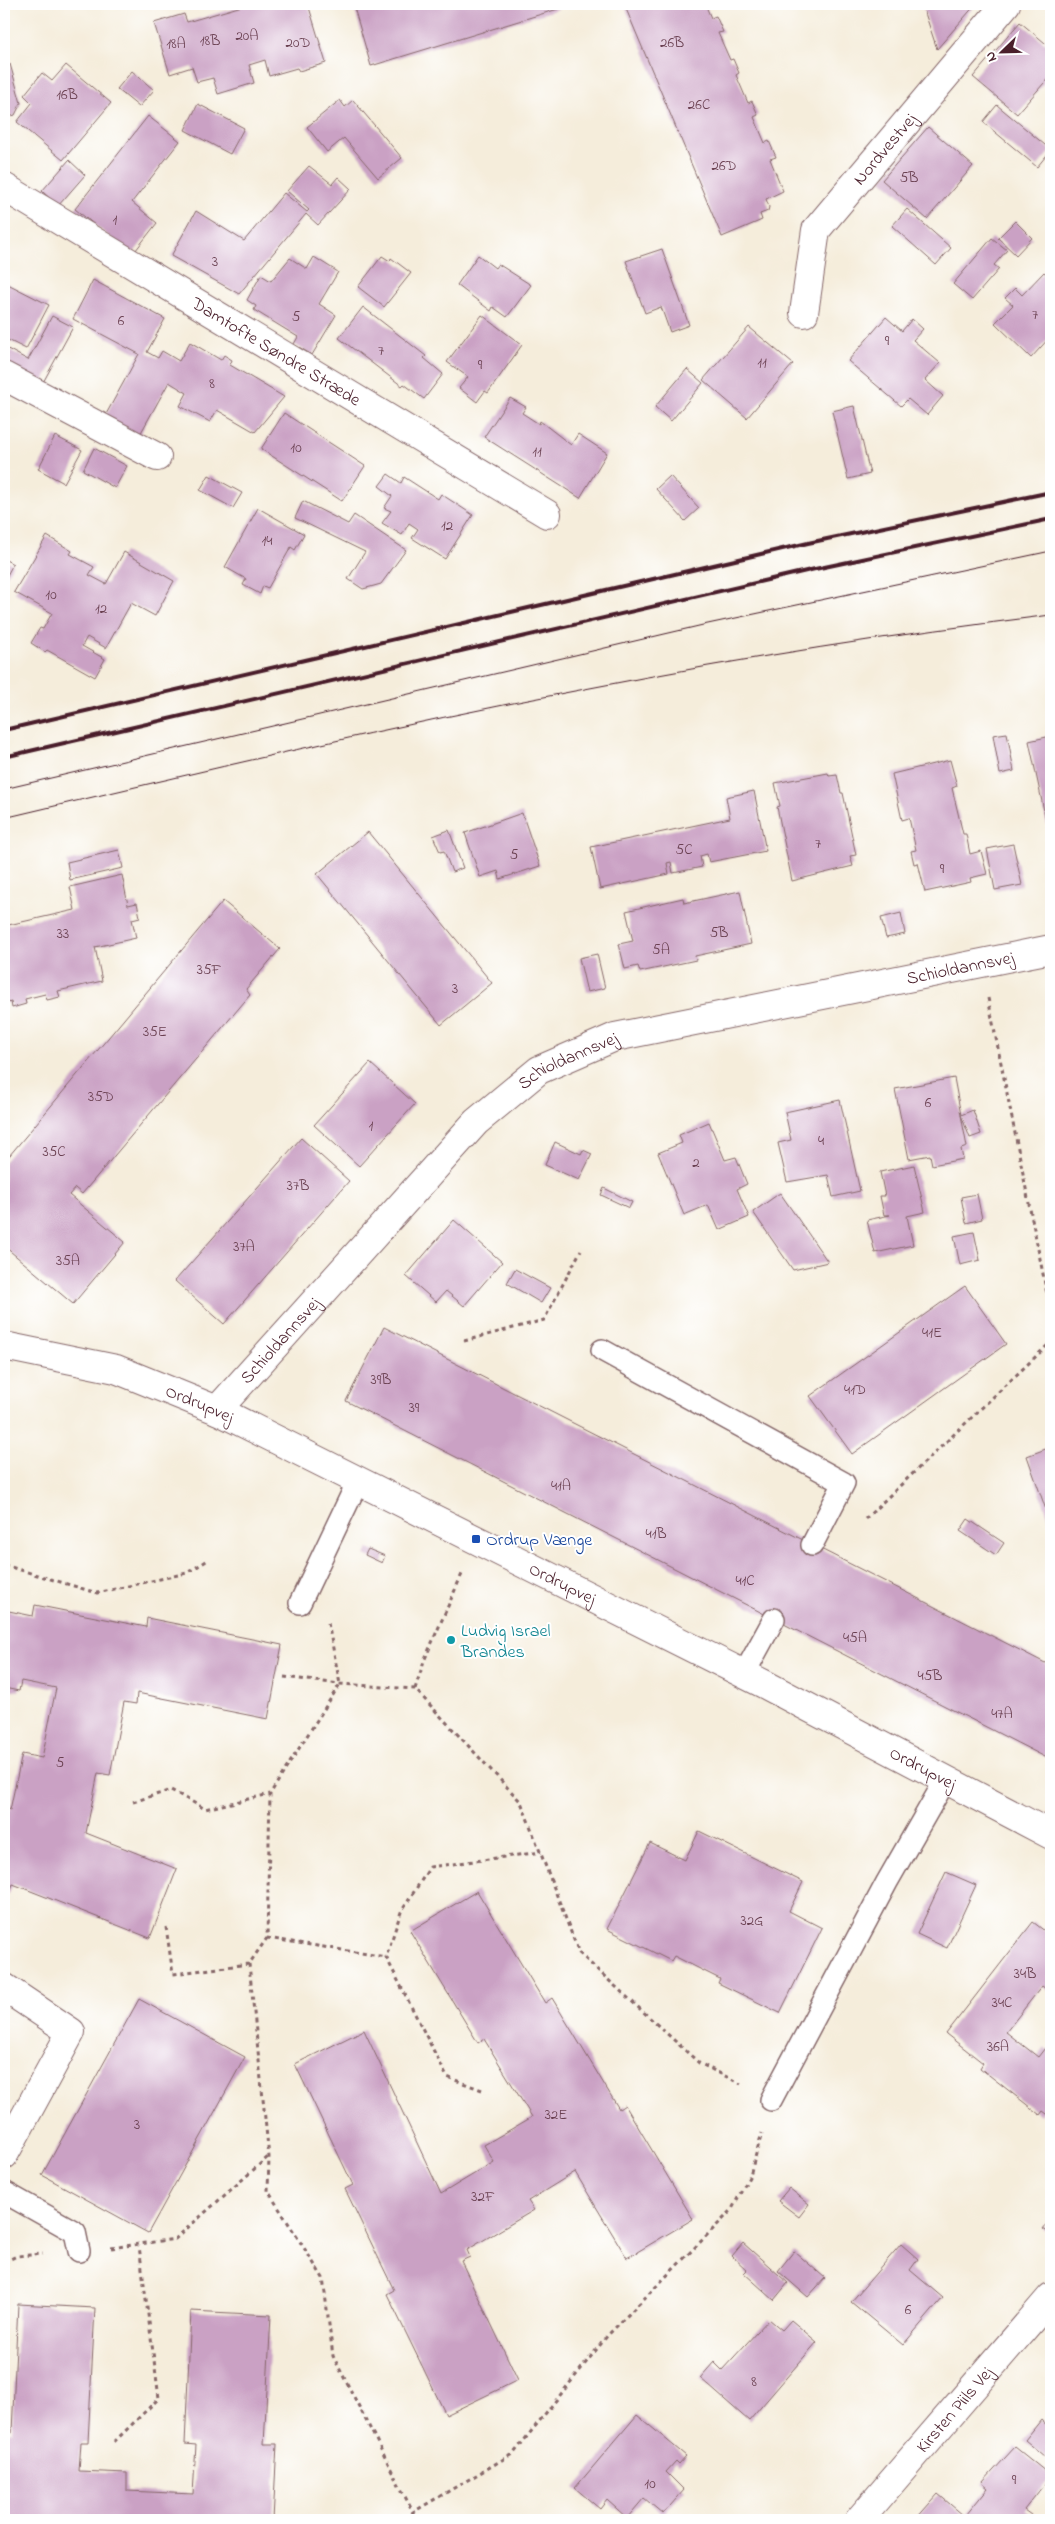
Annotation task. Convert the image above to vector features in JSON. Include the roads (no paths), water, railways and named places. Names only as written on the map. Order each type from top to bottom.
[{"type":"street","name":"Nordvestvej","points":[[804,313],[816,230],[1006,4]]},
{"type":"street","name":"Damtofte Søndre Stræde","points":[[4,187],[547,514]]},
{"type":"street","points":[[4,376],[156,457]]},
{"type":"street","name":"Schioldannsvej","points":[[217,1410],[476,1122],[539,1070],[615,1037],[1051,949]]},
{"type":"street","name":"Ordrupvej","points":[[4,1346],[116,1369],[217,1410],[744,1674],[1051,1835]]},
{"type":"street","points":[[4,1987],[71,2032],[4,2155]]},
{"type":"street","name":"Kirsten Piils Vej","points":[[858,2520],[1051,2297]]},
{"type":"lane","points":[[602,1350],[844,1483],[815,1538]]},
{"type":"lane","points":[[300,1603],[358,1481]]},
{"type":"lane","points":[[744,1674],[774,1620]]},
{"type":"lane","points":[[771,2100],[887,1882],[946,1779]]},
{"type":"lane","points":[[4,2192],[75,2232],[78,2251]]},
{"type":"tram line","points":[[4,789],[703,625],[1051,551]]},
{"type":"tram line","points":[[4,818],[223,766],[517,702],[820,647],[1051,615]]},
{"type":"railway","points":[[4,730],[808,543],[1051,492]]},
{"type":"railway","points":[[4,757],[815,569],[1051,519]]},
{"type":"place","name":"Ordrup Vænge","points":[[476,1539]]},
{"type":"place","name":"Ludvig Israel Brandes","points":[[451,1640]]}]
